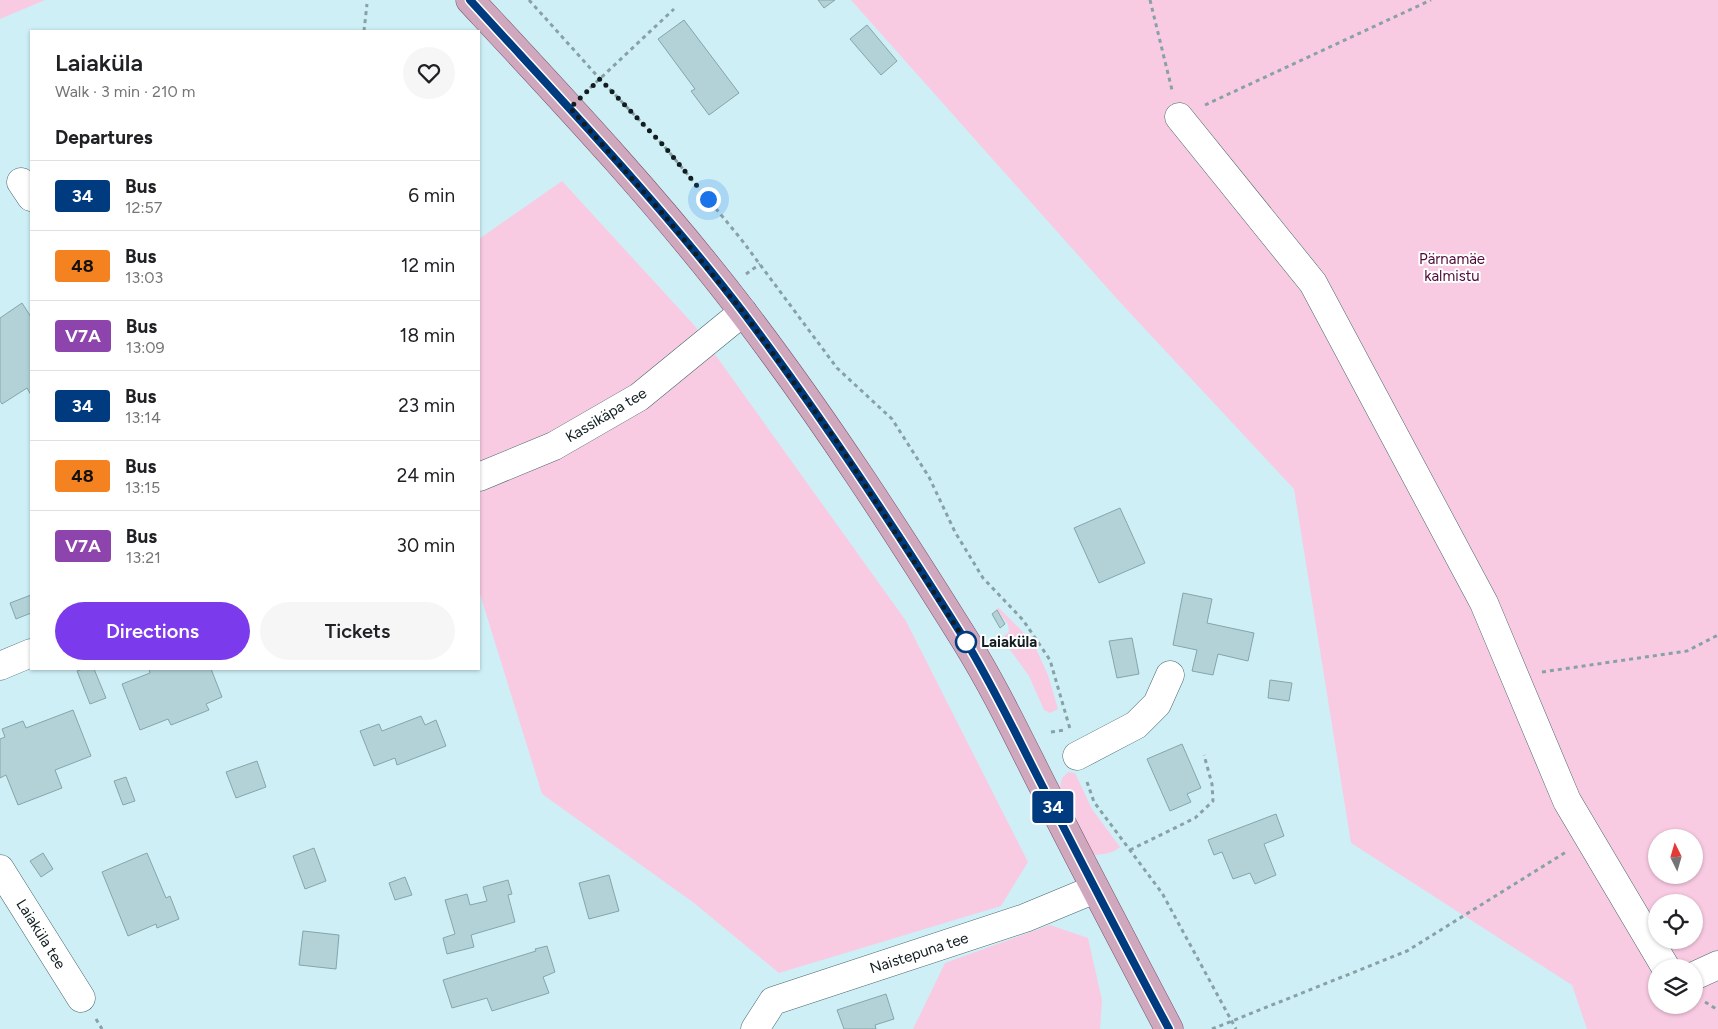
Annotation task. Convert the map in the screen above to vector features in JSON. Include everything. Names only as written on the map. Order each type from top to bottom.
[{"type":"main road","points":[[470,0],[570,108],[664,215],[743,312],[837,442],[966,642],[1169,1029]]},
{"type":"street","points":[[1179,117],[1313,283],[1484,604],[1567,801],[1661,959]]},
{"type":"street","name":"Kassikäpa tee","points":[[480,477],[554,446],[639,397],[743,312]]},
{"type":"street","points":[[0,666],[30,652]]},
{"type":"street","points":[[1077,756],[1136,725],[1157,704],[1170,675]]},
{"type":"street","name":"Laiaküla tee","points":[[0,869],[81,998]]},
{"type":"street","name":"Naistepuna tee","points":[[755,1029],[773,1001],[1025,918],[1094,889]]},
{"type":"street","points":[[1703,972],[1718,964]]},
{"type":"path","points":[[529,0],[600,79],[664,146],[741,239],[837,368],[892,419],[930,478],[955,532],[983,578],[1023,620],[1050,660],[1077,756],[1094,802],[1162,893],[1236,1029]]},
{"type":"path","points":[[1150,0],[1179,117],[1431,0]]},
{"type":"path","points":[[364,30],[367,4]]},
{"type":"path","points":[[570,108],[674,9]]},
{"type":"path","points":[[1515,678],[1548,671],[1687,651],[1718,635]]},
{"type":"path","points":[[1051,732],[1070,729]]},
{"type":"path","points":[[1130,850],[1195,818],[1213,801],[1212,784],[1204,755]]},
{"type":"path","points":[[1212,1029],[1407,951],[1589,838]]},
{"type":"green space","points":[[0,0],[45,0],[0,19]]},
{"type":"green space","name":"Pärnamäe kalmistu","points":[[851,0],[1718,0],[1718,1029],[1587,1029],[1572,985],[1351,843],[1294,489],[1118,300]]},
{"type":"green space","points":[[562,181],[694,325],[906,621],[1028,862],[1001,906],[779,973],[694,903],[542,794],[480,594],[480,238]]},
{"type":"green space","points":[[999,608],[1033,642],[1048,675],[1058,709],[1050,713],[1044,710],[1029,676],[1008,647],[1004,636],[1009,632],[1008,624],[996,609]]},
{"type":"green space","points":[[1068,772],[1075,773],[1092,809],[1120,847],[1114,851],[1094,855],[1060,787],[1062,778]]},
{"type":"green space","points":[[1050,925],[1088,938],[1102,1000],[1100,1029],[913,1029],[945,963]]},
{"type":"building","points":[[818,0],[835,0],[824,8]]},
{"type":"building","points":[[684,20],[739,93],[709,115],[691,91],[695,89],[658,39]]},
{"type":"building","points":[[867,25],[897,61],[881,75],[850,39]]},
{"type":"building","points":[[22,303],[30,315],[30,393],[27,388],[2,404],[0,401],[0,318]]},
{"type":"building","points":[[1120,508],[1145,563],[1099,583],[1074,528]]},
{"type":"building","points":[[1183,593],[1212,599],[1207,623],[1254,633],[1248,661],[1218,654],[1213,675],[1192,671],[1197,650],[1173,645]]},
{"type":"building","points":[[30,595],[30,613],[16,619],[10,603]]},
{"type":"building","points":[[997,610],[1005,624],[1000,628],[992,614]]},
{"type":"building","points":[[1132,638],[1139,674],[1117,678],[1109,641]]},
{"type":"building","points":[[94,670],[106,698],[90,704],[77,671]]},
{"type":"building","points":[[149,670],[211,670],[222,697],[206,704],[209,710],[171,725],[168,719],[140,730],[122,684],[150,673]]},
{"type":"building","points":[[1270,680],[1292,683],[1289,701],[1268,698]]},
{"type":"building","points":[[73,710],[91,756],[55,770],[62,788],[18,805],[6,775],[0,778],[0,739],[5,737],[2,729],[23,721],[26,728]]},
{"type":"building","points":[[421,716],[425,725],[436,720],[446,746],[397,765],[395,758],[374,766],[360,731],[379,724],[382,731]]},
{"type":"building","points":[[1182,744],[1201,788],[1187,794],[1191,802],[1170,811],[1147,759]]},
{"type":"building","points":[[257,761],[266,787],[236,798],[226,772]]},
{"type":"building","points":[[126,777],[135,801],[123,805],[114,781]]},
{"type":"building","points":[[1276,814],[1284,836],[1264,844],[1276,875],[1255,884],[1250,873],[1233,879],[1222,852],[1214,855],[1208,840]]},
{"type":"building","points":[[314,848],[326,881],[305,889],[293,856]]},
{"type":"building","points":[[43,853],[53,869],[41,877],[30,861]]},
{"type":"building","points":[[147,853],[166,898],[170,896],[179,919],[157,928],[156,924],[128,936],[102,872]]},
{"type":"building","points":[[609,875],[619,911],[589,919],[579,883]]},
{"type":"building","points":[[405,877],[412,895],[395,900],[389,883]]},
{"type":"building","points":[[508,880],[512,894],[508,895],[515,922],[471,935],[474,947],[447,954],[443,938],[455,934],[445,900],[467,894],[470,905],[487,901],[483,887]]},
{"type":"building","points":[[303,931],[339,935],[336,969],[299,965]]},
{"type":"building","points":[[547,946],[555,972],[543,977],[549,993],[492,1011],[487,998],[452,1008],[443,980]]},
{"type":"building","points":[[886,994],[894,1019],[875,1025],[876,1029],[844,1029],[837,1010]]},
{"type":"bus line","name":"34","points":[[470,0],[570,108],[664,215],[743,312],[837,442],[966,642],[986,677],[1094,889],[1169,1029]]},
{"type":"place","name":"Laiaküla","points":[[966,642]]},
{"type":"route","points":[[708,199],[664,146],[600,79],[570,108],[664,215],[743,312],[837,442],[966,642]]}]
